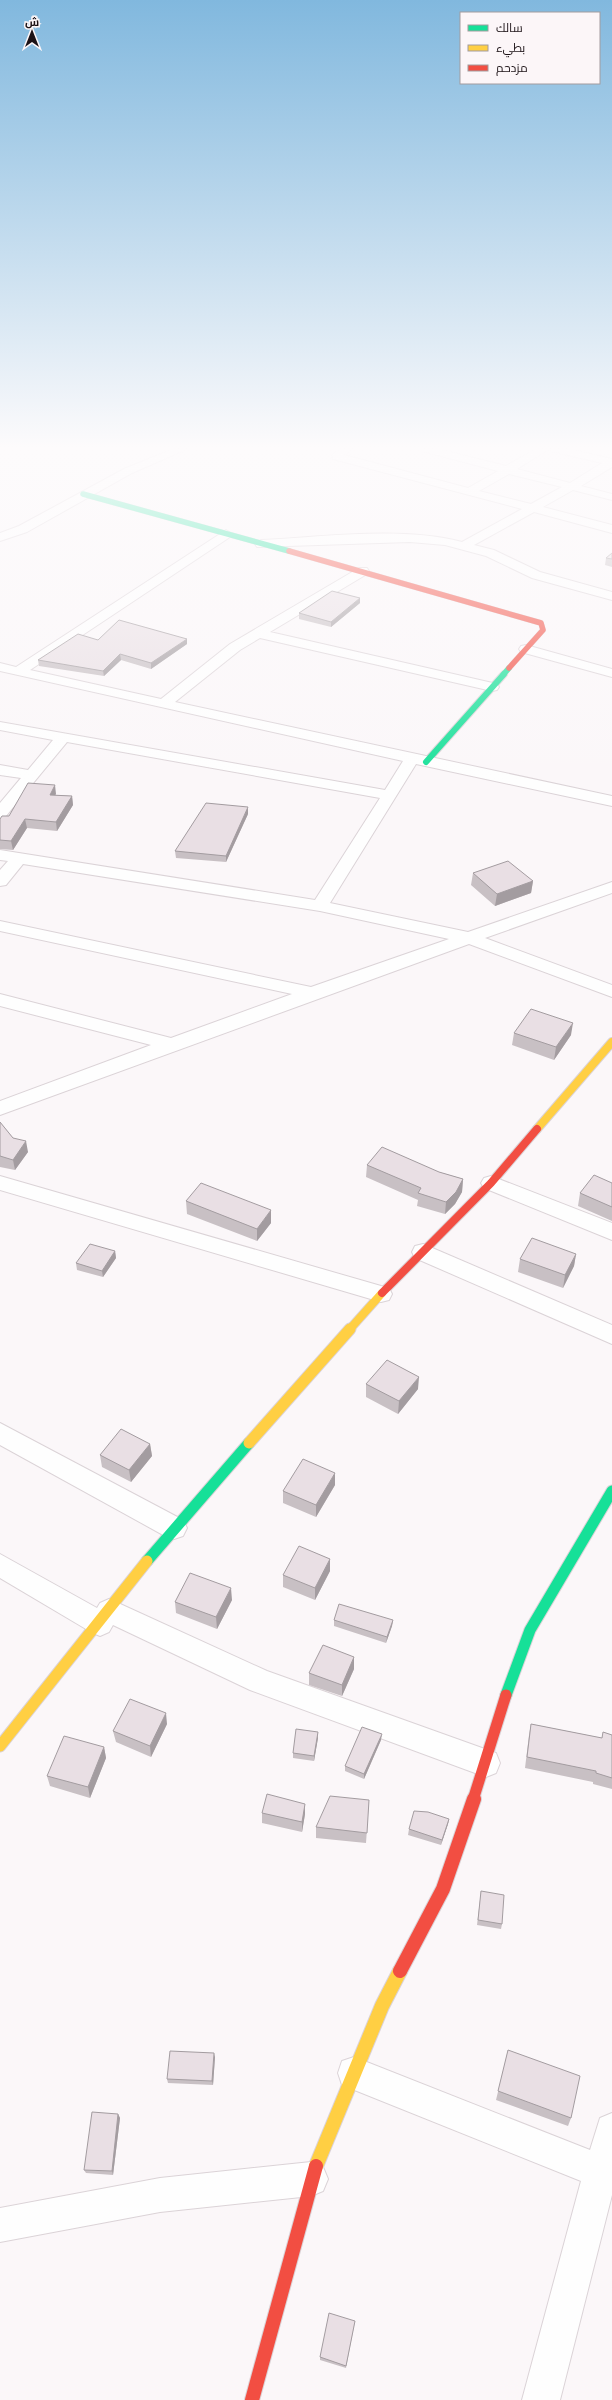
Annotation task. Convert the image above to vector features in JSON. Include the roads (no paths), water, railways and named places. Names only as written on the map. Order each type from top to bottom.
[{"type":"street","points":[[19,671],[185,561]]},
{"type":"street","points":[[320,906],[389,795],[419,760],[492,687],[543,630],[541,623],[532,619],[325,561]]},
{"type":"street","points":[[507,561],[536,575],[612,596]]},
{"type":"street","points":[[164,704],[235,647],[362,571]]},
{"type":"street","points":[[258,633],[492,687]]},
{"type":"street","points":[[526,649],[612,673]]},
{"type":"street","points":[[0,667],[419,760],[612,801]]},
{"type":"street","points":[[0,726],[389,795]]},
{"type":"street","points":[[0,813],[63,737]]},
{"type":"street","points":[[0,770],[32,774]]},
{"type":"street","points":[[0,855],[320,906],[467,937],[612,991]]},
{"type":"street","points":[[0,882],[19,858]]},
{"type":"street","points":[[6,1102],[173,1046],[312,993],[612,887]]},
{"type":"street","points":[[0,926],[312,993]]},
{"type":"street","points":[[0,1000],[173,1046]]},
{"type":"street","points":[[0,1746],[104,1618],[174,1528],[381,1294],[491,1183],[612,1042]]},
{"type":"street","points":[[0,1183],[381,1294]]},
{"type":"street","points":[[491,1183],[612,1232]]},
{"type":"street","points":[[423,1252],[612,1335]]},
{"type":"street","points":[[0,1432],[174,1528]]},
{"type":"street","points":[[252,2400],[311,2179],[382,2006],[443,1889],[486,1763],[509,1686],[530,1630],[612,1492]]},
{"type":"street","points":[[0,1565],[104,1618],[260,1681],[486,1763]]},
{"type":"street","points":[[354,2073],[601,2172]]},
{"type":"street","points":[[542,2400],[612,2130]]},
{"type":"street","points":[[0,2225],[160,2195],[311,2179]]}]
